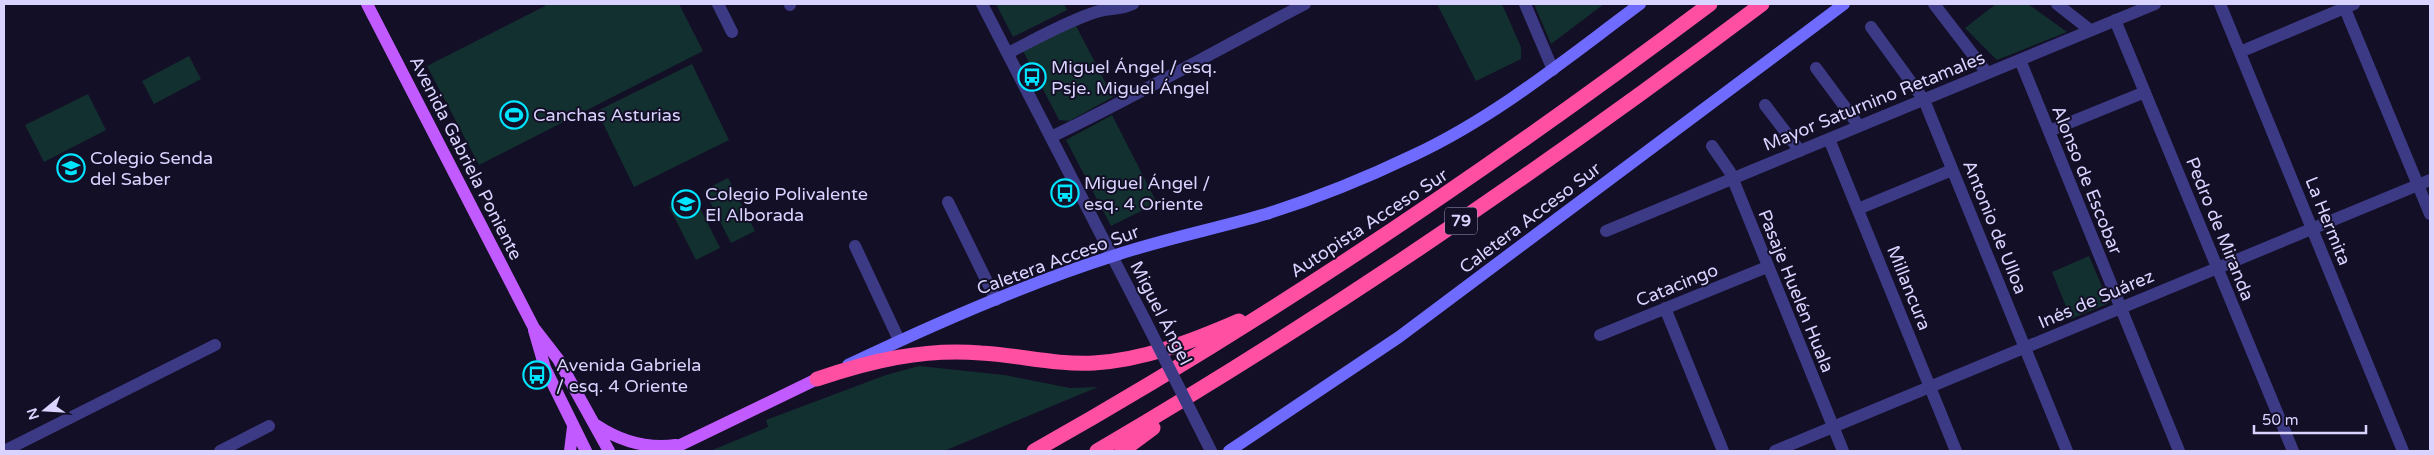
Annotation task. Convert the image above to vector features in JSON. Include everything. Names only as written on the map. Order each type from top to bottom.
[{"type":"highway","name":"Autopista Acceso Sur","points":[[1034,451],[1288,299],[1488,167],[1710,4]]},
{"type":"highway","name":"79","points":[[1097,451],[1307,323],[1479,209],[1630,102],[1762,4]]},
{"type":"highway","points":[[817,379],[877,361],[935,352],[981,353],[1056,363],[1096,363],[1118,360],[1154,352],[1194,339],[1288,299]]},
{"type":"highway","points":[[1122,451],[1210,383]]},
{"type":"main road","name":"Avenida Gabriela Poniente","points":[[367,4],[534,328],[558,359],[609,451]]},
{"type":"main road","name":"Caletera Acceso Sur","points":[[668,451],[900,340],[996,300],[1112,256],[1268,213],[1341,187],[1452,135],[1503,105],[1640,4]]},
{"type":"main road","name":"Caletera Acceso Sur","points":[[1229,451],[1399,337],[1844,4]]},
{"type":"main road","name":"Avenida Gabriela Poniente","points":[[534,328],[545,368],[586,451]]},
{"type":"main road","points":[[596,425],[607,433],[632,442],[657,446],[683,444]]},
{"type":"main road","points":[[570,451],[573,427]]},
{"type":"street","points":[[718,4],[732,32]]},
{"type":"street","name":"Miguel Ángel","points":[[982,4],[1211,451]]},
{"type":"street","points":[[1008,53],[1098,11],[1126,8],[1134,4]]},
{"type":"street","points":[[1051,137],[1124,102],[1212,52],[1305,4]]},
{"type":"street","points":[[1525,4],[1553,70]]},
{"type":"street","points":[[1934,4],[1987,73]]},
{"type":"street","points":[[2057,4],[2090,30]]},
{"type":"street","name":"Mayor Saturnino Retamales","points":[[1606,230],[2155,4]]},
{"type":"street","name":"La Hermita","points":[[2220,4],[2403,451]]},
{"type":"street","points":[[2240,52],[2347,5],[2424,182],[2430,214]]},
{"type":"street","name":"Pedro de Miranda","points":[[2115,20],[2293,451]]},
{"type":"street","name":"Antonio de Ulloa","points":[[1871,27],[1924,100],[2067,451]]},
{"type":"street","name":"Alonso de Escobar","points":[[2020,60],[2179,451]]},
{"type":"street","points":[[1816,68],[1859,126]]},
{"type":"street","points":[[2049,131],[2145,92]]},
{"type":"street","points":[[1765,105],[1800,151]]},
{"type":"street","name":"Millancura","points":[[1829,139],[1956,451]]},
{"type":"street","name":"Pasaje Huelén Huala","points":[[1712,146],[1727,165],[1843,451]]},
{"type":"street","points":[[1858,209],[1952,170]]},
{"type":"street","name":"Inés de Suárez","points":[[1775,451],[2424,182]]},
{"type":"street","points":[[948,202],[996,300]]},
{"type":"street","points":[[855,246],[900,340]]},
{"type":"street","name":"Catacingo","points":[[1600,334],[1767,267]]},
{"type":"street","points":[[1664,308],[1723,451]]},
{"type":"street","points":[[4,451],[215,345]]},
{"type":"street","points":[[220,451],[269,426]]},
{"type":"green space","name":"Canchas Asturias","points":[[545,4],[679,4],[703,51],[479,165],[427,66],[545,6]]},
{"type":"green space","points":[[996,4],[1064,4],[1067,10],[1013,37]]},
{"type":"green space","points":[[1437,4],[1502,4],[1521,47],[1521,59],[1476,81]]},
{"type":"green space","points":[[1534,4],[1604,4],[1551,44]]},
{"type":"green space","points":[[1996,4],[2028,4],[2067,32],[1997,60],[1965,28]]},
{"type":"green space","points":[[1075,24],[1113,97],[1069,121],[1059,120],[1023,51]]},
{"type":"green space","points":[[189,56],[201,79],[154,104],[142,81]]},
{"type":"green space","points":[[692,64],[729,140],[634,187],[597,111]]},
{"type":"green space","points":[[88,94],[106,130],[44,162],[25,125]]},
{"type":"green space","points":[[1112,115],[1157,203],[1111,226],[1066,140]]},
{"type":"green space","points":[[728,178],[755,231],[731,243],[704,190]]},
{"type":"green space","points":[[693,194],[720,248],[696,260],[669,207]]},
{"type":"green space","points":[[2089,256],[2109,303],[2071,319],[2052,272]]},
{"type":"green space","points":[[919,366],[1004,375],[1070,388],[1098,387],[944,451],[710,451],[768,427],[766,420],[886,375]]},
{"type":"place","name":"Miguel Ángel / esq. Psje. Miguel Ángel","points":[[1032,77]]},
{"type":"place","name":"Canchas Asturias","points":[[514,115]]},
{"type":"place","name":"Colegio Senda del Saber","points":[[71,168]]},
{"type":"place","name":"Miguel Ángel / esq. 4 Oriente","points":[[1065,193]]},
{"type":"place","name":"Colegio Polivalente El Alborada","points":[[686,204]]},
{"type":"place","name":"Avenida Gabriela / esq. 4 Oriente","points":[[537,375]]}]
